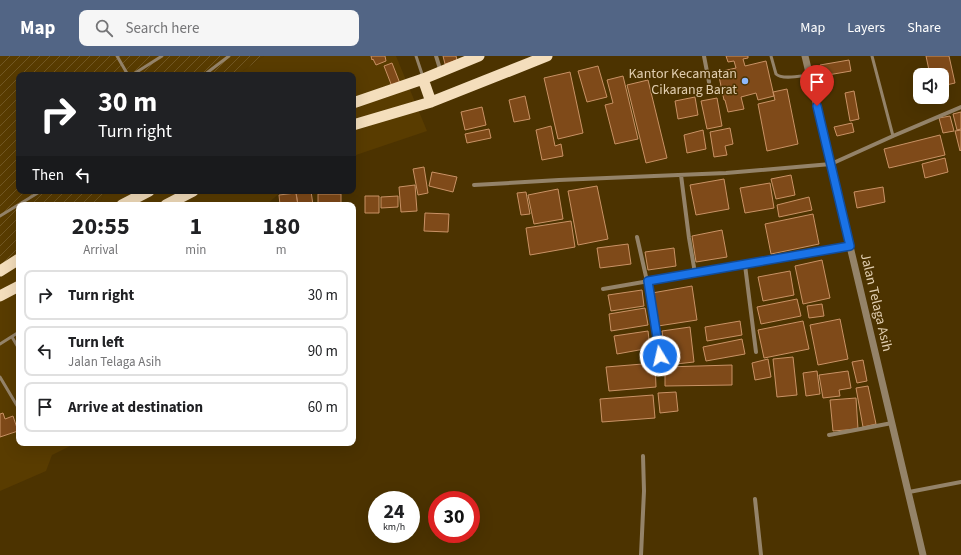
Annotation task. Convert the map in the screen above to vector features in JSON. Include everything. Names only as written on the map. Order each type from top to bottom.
[{"type":"highway","points":[[356,102],[423,79],[479,56]]},
{"type":"highway","points":[[356,124],[431,102],[546,56]]},
{"type":"highway","points":[[423,79],[431,102]]},
{"type":"highway","points":[[128,202],[143,194]]},
{"type":"highway","points":[[172,202],[187,194]]},
{"type":"highway","points":[[0,271],[16,261]]},
{"type":"highway","points":[[0,296],[16,288]]},
{"type":"street","points":[[436,56],[441,72]]},
{"type":"street","points":[[704,56],[709,82]]},
{"type":"street","name":"Jalan Telaga Asih","points":[[805,56],[924,555]]},
{"type":"street","points":[[474,185],[726,173],[831,164],[961,107]]},
{"type":"street","points":[[681,175],[695,273]]},
{"type":"street","points":[[637,237],[648,281],[660,356]]},
{"type":"street","points":[[604,289],[850,246]]},
{"type":"street","points":[[745,264],[756,352]]},
{"type":"street","points":[[828,435],[892,423]]},
{"type":"street","points":[[641,555],[644,491],[643,456]]},
{"type":"street","points":[[909,492],[961,482]]},
{"type":"street","points":[[755,498],[761,555]]},
{"type":"lane","points":[[117,56],[126,72]]},
{"type":"lane","points":[[137,72],[162,56]]},
{"type":"lane","points":[[208,72],[229,56]]},
{"type":"lane","points":[[416,56],[423,79]]},
{"type":"lane","points":[[771,56],[777,76],[810,74]]},
{"type":"lane","points":[[872,56],[893,136]]},
{"type":"lane","points":[[23,202],[36,194]]},
{"type":"lane","points":[[0,216],[16,206]]},
{"type":"lane","points":[[0,344],[16,334]]},
{"type":"lane","points":[[12,337],[16,344]]},
{"type":"lane","points":[[0,377],[16,404]]},
{"type":"shaded area","points":[[0,56],[264,56],[241,72],[16,72],[16,194],[104,194],[100,202],[16,202],[16,269],[0,278]]},
{"type":"shaded area","points":[[264,56],[396,56],[427,131],[356,155],[356,72],[241,72]]},
{"type":"shaded area","points":[[104,194],[279,194],[269,202],[100,202]]},
{"type":"shaded area","points":[[16,269],[16,446],[70,446],[52,455],[46,471],[0,491],[0,278]]},
{"type":"building","points":[[371,56],[385,56],[386,61],[376,65]]},
{"type":"building","points":[[443,56],[456,56],[457,60],[445,64]]},
{"type":"building","name":"Kantor Kecamatan Cikarang Barat","points":[[726,56],[748,56],[748,58],[743,59],[745,66],[766,61],[774,96],[758,100],[756,93],[741,97],[744,109],[728,112],[718,72],[736,68],[734,61],[728,62]]},
{"type":"building","points":[[926,56],[949,56],[955,83],[949,84],[949,68],[929,68]]},
{"type":"building","points":[[849,60],[851,71],[822,76],[820,65]]},
{"type":"building","points":[[392,63],[401,86],[393,89],[384,66]]},
{"type":"building","points":[[598,66],[607,97],[587,102],[578,71]]},
{"type":"building","points":[[570,72],[583,133],[558,139],[544,78]]},
{"type":"building","points":[[623,76],[638,139],[615,144],[605,105],[613,103],[607,80]]},
{"type":"building","points":[[648,80],[667,158],[646,163],[627,85]]},
{"type":"building","points":[[787,89],[798,144],[767,151],[758,104],[775,100],[773,92]]},
{"type":"building","points":[[854,91],[859,119],[850,121],[845,93]]},
{"type":"building","points":[[525,96],[530,119],[514,122],[509,100]]},
{"type":"building","points":[[695,97],[698,115],[678,119],[675,101]]},
{"type":"building","points":[[717,98],[722,126],[707,129],[701,101]]},
{"type":"building","points":[[482,107],[486,125],[465,130],[461,112]]},
{"type":"building","points":[[961,112],[961,129],[957,130],[953,114]]},
{"type":"building","points":[[950,116],[954,131],[943,133],[939,118]]},
{"type":"building","points":[[852,123],[854,132],[837,136],[834,127]]},
{"type":"building","points":[[551,126],[555,146],[561,144],[563,156],[542,160],[536,130]]},
{"type":"building","points":[[730,128],[733,144],[725,146],[727,155],[714,157],[710,132]]},
{"type":"building","points":[[489,129],[491,138],[467,143],[465,134]]},
{"type":"building","points":[[703,130],[706,149],[687,153],[684,135]]},
{"type":"building","points":[[961,130],[961,150],[960,151],[955,131]]},
{"type":"building","points":[[940,135],[945,155],[889,168],[884,149]]},
{"type":"building","points":[[945,158],[948,172],[925,178],[922,164]]},
{"type":"building","points":[[424,167],[428,193],[418,195],[413,169]]},
{"type":"building","points":[[432,172],[457,177],[453,192],[429,186]]},
{"type":"building","points":[[791,175],[795,195],[776,199],[771,179]]},
{"type":"building","points":[[724,179],[729,209],[696,215],[690,185]]},
{"type":"building","points":[[770,183],[774,208],[745,213],[740,188]]},
{"type":"building","points":[[415,185],[417,211],[401,212],[399,187]]},
{"type":"building","points":[[597,186],[608,239],[578,245],[568,191]]},
{"type":"building","points":[[883,187],[885,202],[857,208],[854,192]]},
{"type":"building","points":[[558,189],[563,219],[534,224],[528,195]]},
{"type":"building","points":[[526,192],[530,214],[521,215],[517,193]]},
{"type":"building","points":[[296,194],[311,194],[313,202],[298,202]]},
{"type":"building","points":[[296,194],[298,202],[280,202],[279,195]]},
{"type":"building","points":[[318,194],[341,194],[341,202],[318,202]]},
{"type":"building","points":[[365,196],[379,196],[379,213],[365,213]]},
{"type":"building","points":[[398,196],[398,207],[381,208],[381,197]]},
{"type":"building","points":[[809,197],[812,210],[779,217],[777,205]]},
{"type":"building","points":[[425,213],[449,214],[448,232],[424,231]]},
{"type":"building","points":[[813,214],[819,244],[771,254],[765,224]]},
{"type":"building","points":[[571,221],[575,247],[530,255],[526,228]]},
{"type":"building","points":[[722,230],[727,257],[696,262],[692,236]]},
{"type":"building","points":[[628,244],[631,264],[600,268],[597,248]]},
{"type":"building","points":[[674,248],[676,266],[648,270],[645,252]]},
{"type":"building","points":[[822,260],[830,298],[803,304],[795,266]]},
{"type":"building","points":[[790,271],[794,295],[763,301],[758,277]]},
{"type":"building","points":[[692,286],[697,320],[658,326],[652,293]]},
{"type":"building","points":[[642,290],[644,306],[611,311],[608,295]]},
{"type":"building","points":[[797,299],[801,316],[761,324],[757,307]]},
{"type":"building","points":[[822,304],[824,316],[809,318],[807,306]]},
{"type":"building","points":[[645,308],[648,325],[611,331],[609,314]]},
{"type":"building","points":[[840,319],[848,359],[818,365],[810,325]]},
{"type":"building","points":[[740,321],[742,335],[707,341],[705,327]]},
{"type":"building","points":[[803,321],[809,349],[764,358],[758,330]]},
{"type":"building","points":[[690,327],[694,362],[667,365],[662,331]]},
{"type":"building","points":[[648,331],[650,348],[617,354],[614,336]]},
{"type":"building","points":[[742,339],[745,354],[706,361],[703,347]]},
{"type":"building","points":[[793,357],[797,395],[777,397],[773,359]]},
{"type":"building","points":[[768,359],[771,377],[755,380],[752,363]]},
{"type":"building","points":[[863,360],[867,381],[857,383],[852,362]]},
{"type":"building","points":[[655,363],[656,387],[609,391],[606,367]]},
{"type":"building","points":[[732,365],[732,385],[665,386],[665,367]]},
{"type":"building","points":[[817,371],[820,394],[806,396],[803,373]]},
{"type":"building","points":[[848,371],[851,388],[839,390],[840,396],[823,398],[819,375]]},
{"type":"building","points":[[868,386],[876,424],[863,427],[856,388]]},
{"type":"building","points":[[676,392],[678,411],[660,413],[658,393]]},
{"type":"building","points":[[653,395],[655,418],[602,422],[600,399]]},
{"type":"building","points":[[856,398],[858,429],[833,431],[830,400]]},
{"type":"building","points":[[3,413],[5,419],[13,416],[16,425],[16,432],[0,437],[0,414]]},
{"type":"place","name":"Kantor Kecamatan Cikarang Barat","points":[[745,81]]},
{"type":"route","points":[[660,356],[648,281],[850,246],[817,106]]}]
